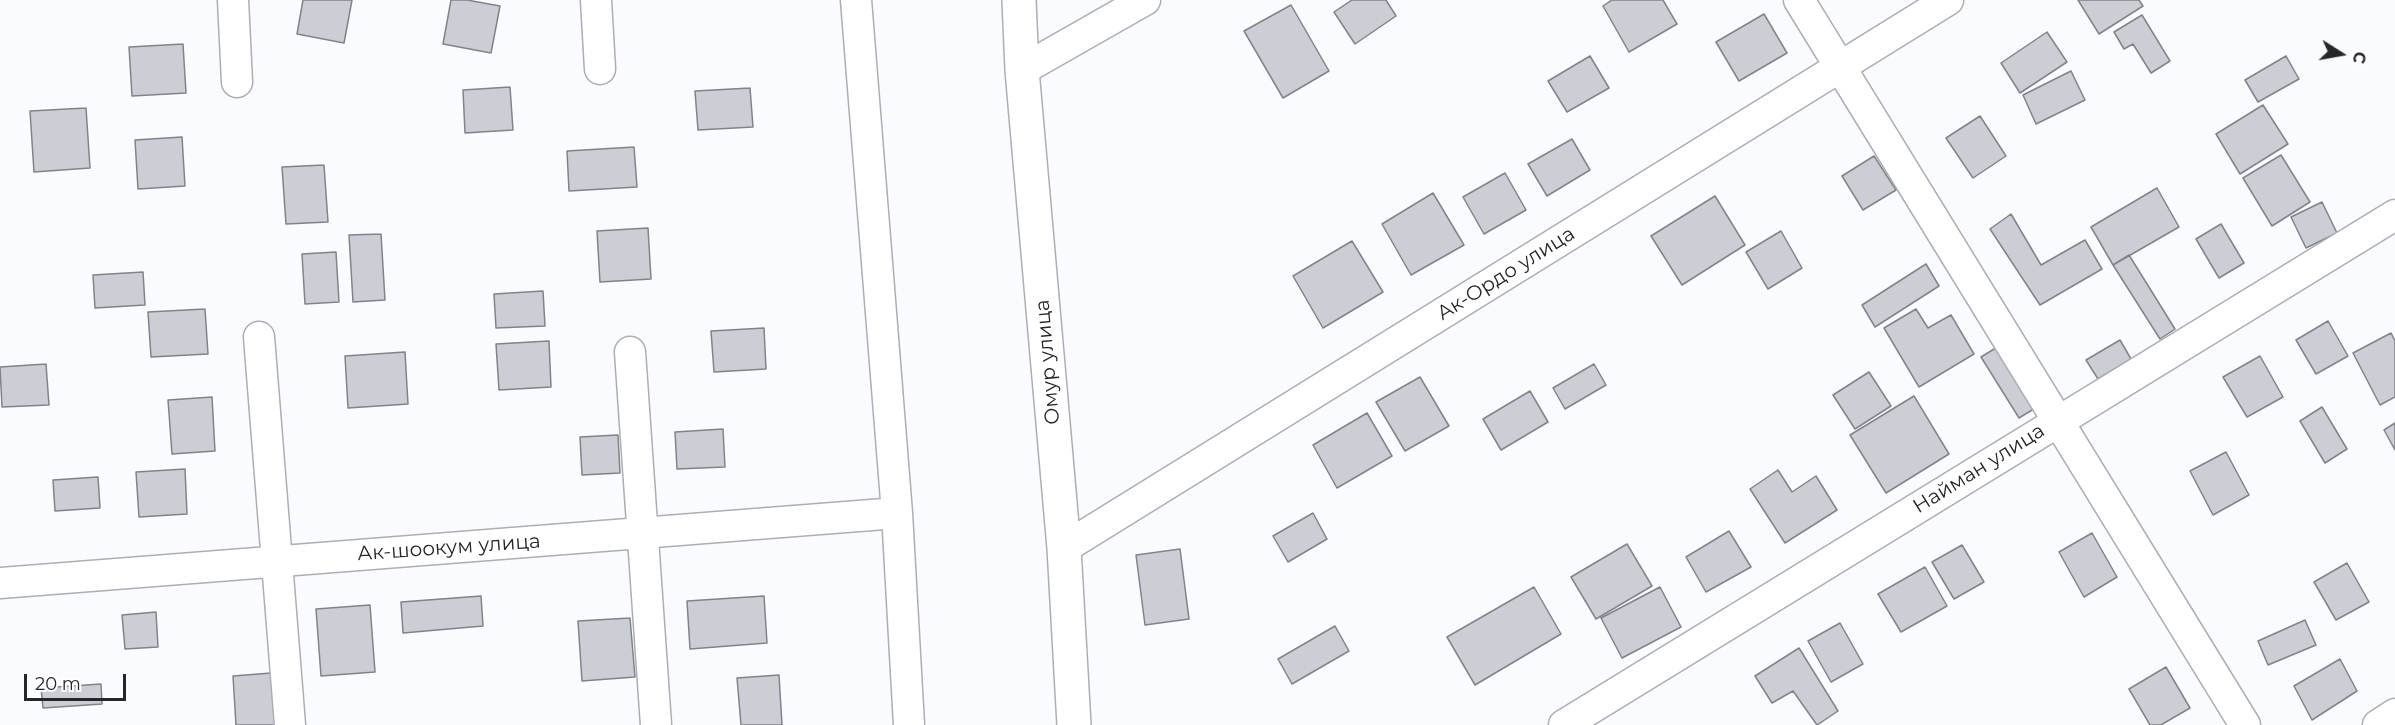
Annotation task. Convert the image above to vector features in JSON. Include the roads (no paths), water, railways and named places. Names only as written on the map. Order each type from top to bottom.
[{"type":"street","points":[[233,0],[237,82]]},
{"type":"street","points":[[596,0],[600,69]]},
{"type":"street","points":[[856,0],[897,513],[909,725]]},
{"type":"street","name":"Омур улица","points":[[1018,0],[1022,70],[1064,548],[1074,725]]},
{"type":"street","points":[[1022,70],[1145,0]]},
{"type":"street","points":[[1799,0],[2245,725]]},
{"type":"street","name":"Ак-Ордо улица","points":[[1064,548],[1948,0]]},
{"type":"street","name":"Найман улица","points":[[1564,725],[2395,215]]},
{"type":"street","points":[[259,337],[290,725]]},
{"type":"street","points":[[630,352],[656,725]]},
{"type":"street","name":"Ак-шоокум улица","points":[[0,583],[897,513]]},
{"type":"street","points":[[2378,725],[2395,714]]}]
